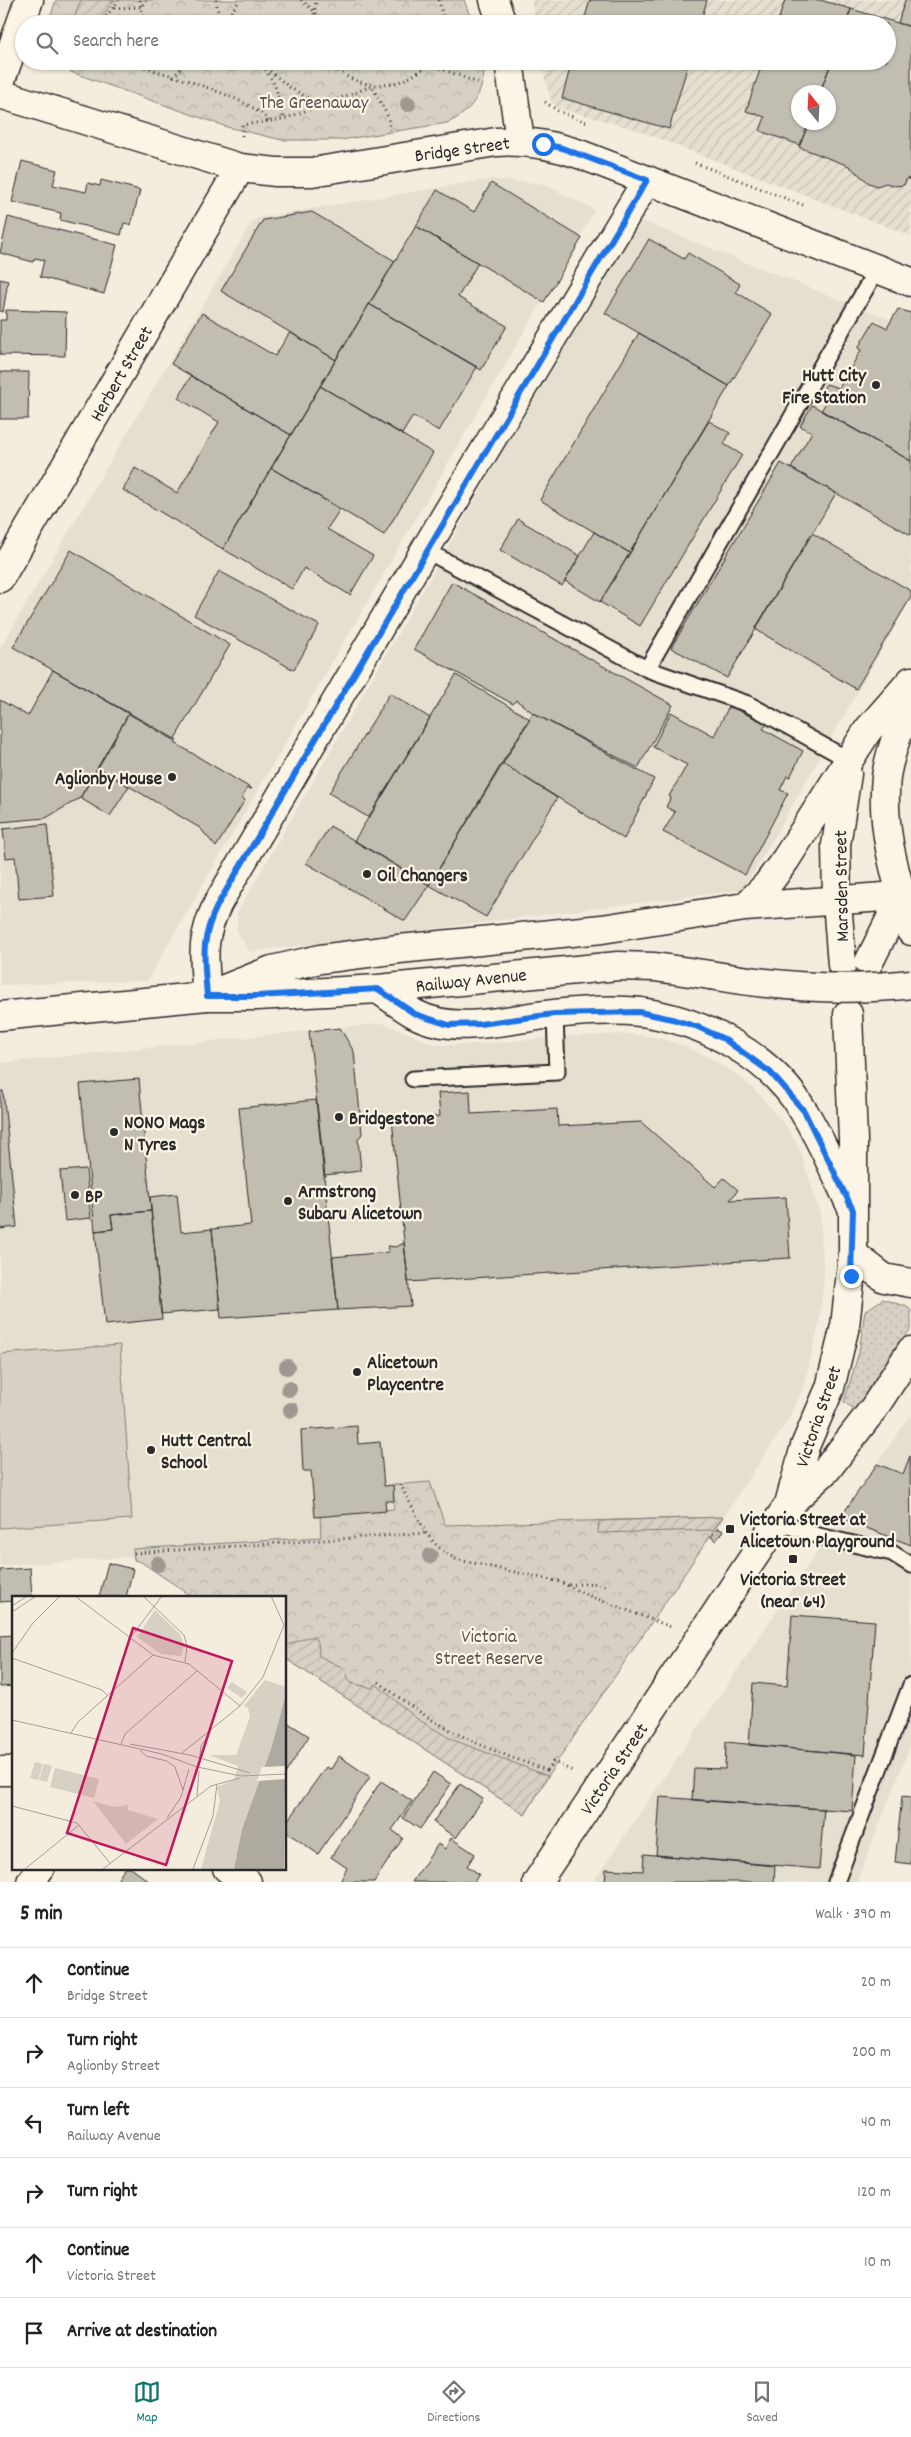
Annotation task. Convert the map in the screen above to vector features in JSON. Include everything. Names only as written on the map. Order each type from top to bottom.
[{"type":"main road","points":[[24,15],[29,0]]},
{"type":"main road","points":[[494,0],[499,15]]},
{"type":"main road","points":[[0,83],[15,40]]},
{"type":"main road","points":[[510,70],[520,141]]},
{"type":"main road","name":"Bridge Street","points":[[0,94],[240,168],[276,172],[312,172],[463,146],[520,141],[562,148],[911,282]]},
{"type":"main road","name":"Herbert Street","points":[[0,578],[240,168]]},
{"type":"main road","points":[[647,180],[425,550],[218,904],[209,921],[204,944],[207,996],[272,970],[320,959],[399,949],[592,930],[745,907],[906,896]]},
{"type":"main road","name":"Marsden Street","points":[[842,965],[837,901],[837,828],[849,760],[868,730],[911,681]]},
{"type":"main road","points":[[911,696],[891,757],[886,784],[889,849],[894,875],[906,896],[911,931]]},
{"type":"main road","points":[[745,907],[767,885],[786,859],[849,760]]},
{"type":"main road","points":[[869,962],[906,896]]},
{"type":"main road","name":"Railway Avenue","points":[[0,1016],[207,996],[257,996],[378,989],[618,966],[655,967],[761,984],[810,989],[854,989],[911,984]]},
{"type":"main road","points":[[378,989],[415,1014],[449,1025],[480,1024],[554,1014],[639,1012],[672,1019],[724,1039],[770,1072],[804,1111],[853,1210]]},
{"type":"main road","name":"Victoria Street","points":[[783,1513],[805,1446],[830,1388],[845,1326],[853,1254],[850,1019]]},
{"type":"main road","points":[[853,1254],[884,1278],[911,1283]]},
{"type":"main road","name":"Victoria Street","points":[[536,1882],[783,1513],[827,1469],[874,1408],[911,1351]]},
{"type":"main road","points":[[31,1882],[39,1870]]},
{"type":"main road","points":[[230,1870],[247,1882]]},
{"type":"lane","points":[[647,669],[877,269]]},
{"type":"lane","points":[[425,550],[647,669],[748,704],[849,760]]},
{"type":"lane","points":[[413,1079],[557,1072],[554,1014]]},
{"type":"lane","points":[[783,1513],[819,1536],[892,1553],[911,1565]]},
{"type":"lane","points":[[836,1882],[911,1685]]},
{"type":"path","points":[[108,15],[119,0]]},
{"type":"path","points":[[140,0],[142,15]]},
{"type":"path","points":[[141,7],[146,0]]},
{"type":"path","points":[[216,0],[218,12],[221,15]]},
{"type":"path","points":[[229,15],[240,0]]},
{"type":"path","points":[[301,0],[317,15]]},
{"type":"path","points":[[314,13],[316,0]]},
{"type":"path","points":[[439,0],[442,15]]},
{"type":"path","points":[[114,8],[141,7]]},
{"type":"path","points":[[152,70],[236,99],[258,111],[269,122]]},
{"type":"path","points":[[173,77],[180,70]]},
{"type":"path","points":[[266,70],[275,85],[284,118]]},
{"type":"path","points":[[269,70],[289,87],[321,106]]},
{"type":"path","points":[[337,70],[345,77],[372,86],[388,117],[394,158]]},
{"type":"path","points":[[250,124],[284,118],[372,86],[388,84],[412,77],[420,70]]},
{"type":"path","points":[[447,70],[482,84]]},
{"type":"path","points":[[400,1484],[426,1533],[438,1547],[461,1561],[567,1585],[594,1598],[700,1638]]},
{"type":"path","points":[[134,1553],[426,1533]]},
{"type":"path","points":[[567,1585],[593,1583],[606,1586]]},
{"type":"path","points":[[379,1682],[436,1724],[470,1741],[547,1770],[553,1762],[602,1785]]},
{"type":"shaded area","points":[[531,0],[911,0],[911,236],[634,129],[558,108],[552,103],[543,70],[896,70],[896,15],[534,15]]},
{"type":"shaded area","points":[[490,179],[544,184],[595,210],[147,981],[0,985],[0,648],[250,225],[257,218]]},
{"type":"shaded area","points":[[637,219],[911,328],[911,599],[754,872],[741,890],[249,952],[237,931],[237,913]]},
{"type":"shaded area","points":[[383,1023],[437,1045],[628,1034],[660,1038],[687,1047],[714,1060],[740,1077],[757,1092],[789,1130],[801,1153],[820,1213],[824,1277],[819,1325],[803,1388],[789,1419],[723,1517],[444,1525],[430,1483],[400,1484],[393,1485],[395,1509],[386,1510],[322,1537],[133,1549],[134,1557],[0,1566],[0,1063]]},
{"type":"shaded area","points":[[911,1414],[911,1744],[857,1882],[593,1882]]},
{"type":"green space","points":[[56,0],[464,0],[470,15],[51,15]]},
{"type":"green space","points":[[81,0],[114,0],[103,15],[75,15]]},
{"type":"green space","name":"The Greenaway","points":[[68,70],[484,70],[480,90],[471,106],[464,113],[447,123],[341,140],[282,140],[227,127]]},
{"type":"green space","points":[[883,1299],[906,1305],[911,1311],[911,1328],[856,1410],[844,1402],[859,1352],[865,1311]]},
{"type":"green space","points":[[120,1345],[132,1519],[0,1528],[0,1354]]},
{"type":"green space","name":"Victoria Street Reserve","points":[[430,1482],[445,1525],[723,1517],[556,1763],[525,1815],[286,1659],[286,1596],[192,1596],[141,1562],[134,1560],[133,1549],[321,1537],[320,1516],[394,1509],[393,1485]]},
{"type":"green space","points":[[723,1517],[713,1530],[598,1533],[599,1521]]},
{"type":"green space","points":[[308,1637],[314,1637],[318,1642],[319,1656],[346,1669],[351,1683],[372,1688],[376,1684],[416,1718],[451,1739],[548,1776],[525,1815],[286,1659],[286,1646]]},
{"type":"building","points":[[590,0],[707,0],[703,15],[586,15]]},
{"type":"building","points":[[785,0],[820,0],[851,9],[849,15],[780,15]]},
{"type":"building","points":[[905,0],[911,0],[911,27],[898,23]]},
{"type":"building","points":[[851,9],[871,15],[849,15]]},
{"type":"building","points":[[896,22],[911,27],[911,180],[907,178],[904,185],[895,186],[886,183],[877,186],[869,183],[849,166],[799,147],[806,130],[836,130],[836,85],[823,85],[829,70],[896,70]]},
{"type":"building","points":[[570,70],[686,70],[669,129],[562,98]]},
{"type":"building","points":[[760,70],[829,70],[823,85],[791,85],[791,130],[806,130],[800,145],[760,131],[765,117],[746,111]]},
{"type":"building","points":[[22,161],[57,170],[53,185],[86,192],[88,183],[100,186],[101,180],[140,190],[131,225],[124,223],[121,235],[60,220],[61,213],[12,202]]},
{"type":"building","points":[[491,183],[582,238],[544,302],[416,226],[437,190],[474,212]]},
{"type":"building","points":[[312,212],[395,261],[336,360],[221,291],[263,220]]},
{"type":"building","points":[[8,217],[117,245],[104,294],[40,277],[44,260],[35,258],[33,262],[0,253]]},
{"type":"building","points":[[416,226],[478,263],[458,297],[507,326],[481,370],[369,304]]},
{"type":"building","points":[[649,239],[684,259],[688,253],[740,284],[736,292],[772,314],[729,386],[605,313]]},
{"type":"building","points":[[0,279],[8,281],[3,312],[0,311]]},
{"type":"building","points":[[369,304],[477,367],[439,431],[413,416],[402,434],[320,386]]},
{"type":"building","name":"Hutt City Fire Station","points":[[898,309],[911,313],[911,461],[821,411],[829,397],[821,393],[826,384],[839,388],[861,350],[858,348],[874,321],[887,328]]},
{"type":"building","points":[[6,310],[66,312],[65,356],[0,355],[0,320],[6,320]]},
{"type":"building","points":[[202,313],[275,356],[290,332],[336,360],[291,435],[171,364]]},
{"type":"building","points":[[639,333],[729,386],[630,553],[540,500]]},
{"type":"building","points":[[0,372],[29,372],[28,419],[0,419]]},
{"type":"building","points":[[191,376],[291,435],[223,549],[123,490],[135,468],[177,493],[219,422],[178,398]]},
{"type":"building","points":[[320,386],[433,453],[384,535],[271,468]]},
{"type":"building","points":[[812,405],[911,461],[911,535],[791,468],[812,432],[800,426]]},
{"type":"building","points":[[709,421],[730,433],[724,444],[742,455],[640,626],[600,602]]},
{"type":"building","points":[[781,463],[836,493],[727,678],[671,648]]},
{"type":"building","points":[[271,468],[340,509],[327,529],[373,556],[350,595],[304,568],[292,589],[223,549]]},
{"type":"building","points":[[518,519],[580,556],[562,586],[500,550]]},
{"type":"building","points":[[594,532],[630,553],[600,602],[565,581]]},
{"type":"building","points":[[812,533],[911,591],[911,597],[856,689],[755,629]]},
{"type":"building","points":[[71,550],[230,645],[174,740],[13,647]]},
{"type":"building","points":[[219,571],[319,625],[294,670],[194,615]]},
{"type":"building","points":[[452,582],[673,705],[638,768],[533,713],[516,700],[513,704],[414,649]]},
{"type":"building","points":[[53,670],[129,713],[80,798],[46,818],[0,822],[0,700],[28,716]]},
{"type":"building","points":[[456,675],[530,719],[429,885],[354,841]]},
{"type":"building","points":[[390,693],[430,718],[369,818],[329,793]]},
{"type":"building","points":[[729,706],[767,724],[763,729],[803,751],[790,777],[787,776],[780,790],[788,793],[745,875],[663,832],[675,812],[666,807],[671,797],[669,796],[687,765],[653,747],[671,712],[714,736]]},
{"type":"building","name":"Aglionby House","points":[[129,713],[177,740],[175,743],[252,789],[247,788],[242,798],[245,800],[216,847],[200,828],[98,768]]},
{"type":"building","points":[[533,713],[654,779],[624,839],[502,763]]},
{"type":"building","points":[[502,763],[557,798],[486,917],[429,885]]},
{"type":"building","points":[[98,768],[129,786],[110,816],[80,798]]},
{"type":"building","points":[[47,824],[54,896],[19,899],[15,857],[6,858],[3,829]]},
{"type":"building","name":"Oil Changers","points":[[330,826],[429,885],[405,921],[306,863]]},
{"type":"building","name":"Bridgestone","points":[[340,1028],[354,1052],[362,1134],[358,1139],[361,1171],[325,1175],[326,1177],[325,1176],[309,1031]]},
{"type":"building","name":"NONO Mags N Tyres","points":[[139,1079],[151,1211],[111,1215],[113,1229],[95,1231],[80,1084]]},
{"type":"building","points":[[0,1091],[3,1091],[17,1227],[0,1229]]},
{"type":"building","points":[[470,1091],[471,1114],[557,1109],[558,1126],[641,1122],[715,1187],[724,1178],[738,1190],[730,1200],[786,1197],[790,1258],[408,1282],[392,1119],[440,1116],[438,1093]]},
{"type":"building","name":"Armstrong Subaru Alicetown","points":[[316,1100],[338,1310],[221,1318],[212,1229],[251,1225],[239,1108]]},
{"type":"building","name":"BP","points":[[86,1169],[91,1218],[65,1221],[60,1171]]},
{"type":"building","points":[[177,1194],[181,1232],[212,1229],[220,1309],[161,1314],[150,1197]]},
{"type":"building","points":[[151,1211],[162,1319],[105,1325],[95,1231],[113,1229],[111,1215]]},
{"type":"building","points":[[404,1243],[411,1306],[338,1310],[332,1257],[389,1252],[388,1246],[396,1247]]},
{"type":"building","points":[[357,1426],[358,1444],[380,1442],[384,1486],[393,1485],[394,1501],[385,1501],[386,1511],[315,1517],[311,1471],[303,1471],[301,1430]]},
{"type":"building","points":[[910,1456],[911,1545],[840,1518],[877,1464],[903,1474]]},
{"type":"building","points":[[718,1528],[723,1531],[716,1541],[711,1537]]},
{"type":"building","points":[[108,1563],[133,1569],[126,1596],[99,1596]]},
{"type":"building","points":[[30,1568],[32,1596],[12,1596],[12,1601],[0,1602],[0,1570]]},
{"type":"building","points":[[792,1615],[875,1621],[865,1755],[749,1745],[753,1683],[787,1686]]},
{"type":"building","points":[[12,1635],[12,1686],[0,1687],[0,1636]]},
{"type":"building","points":[[286,1722],[309,1736],[286,1772]]},
{"type":"building","points":[[726,1742],[856,1755],[852,1811],[692,1800],[694,1768],[725,1769]]},
{"type":"building","points":[[339,1756],[370,1777],[318,1854],[286,1832],[286,1823],[326,1767],[331,1769]]},
{"type":"building","points":[[433,1772],[451,1784],[420,1829],[403,1818]]},
{"type":"building","points":[[381,1781],[412,1801],[392,1830],[403,1838],[374,1882],[340,1882],[347,1868],[331,1857]]},
{"type":"building","points":[[460,1784],[483,1799],[456,1838],[433,1822]]},
{"type":"building","points":[[902,1796],[911,1797],[911,1864],[895,1862]]},
{"type":"building","points":[[660,1797],[824,1809],[819,1869],[656,1855]]},
{"type":"building","points":[[451,1838],[475,1854],[467,1866],[479,1874],[474,1882],[412,1882],[438,1844],[445,1849]]},
{"type":"building","points":[[644,1854],[775,1866],[774,1882],[605,1882],[606,1869],[643,1871]]},
{"type":"building","points":[[124,1870],[134,1870],[150,1882],[116,1882]]},
{"type":"place","name":"Hutt City Fire Station","points":[[876,385]]},
{"type":"place","name":"Aglionby House","points":[[172,777]]},
{"type":"place","name":"Oil Changers","points":[[367,874]]},
{"type":"place","name":"Bridgestone","points":[[339,1117]]},
{"type":"place","name":"NONO Mags N Tyres","points":[[114,1132]]},
{"type":"place","name":"BP","points":[[75,1195]]},
{"type":"place","name":"Armstrong Subaru Alicetown","points":[[288,1201]]},
{"type":"place","name":"Alicetown Playcentre","points":[[357,1372]]},
{"type":"place","name":"Hutt Central School","points":[[151,1450]]},
{"type":"place","name":"Victoria Street at Alicetown Playground","points":[[730,1529]]},
{"type":"place","name":"Victoria Street (near 64)","points":[[793,1559]]},
{"type":"route","points":[[543,144],[562,148],[647,180],[425,550],[218,904],[209,921],[204,944],[207,996],[257,996],[378,989],[415,1014],[428,1020],[449,1025],[480,1024],[554,1014],[639,1012],[698,1027],[724,1039],[770,1072],[804,1111],[853,1210],[851,1276]]}]
